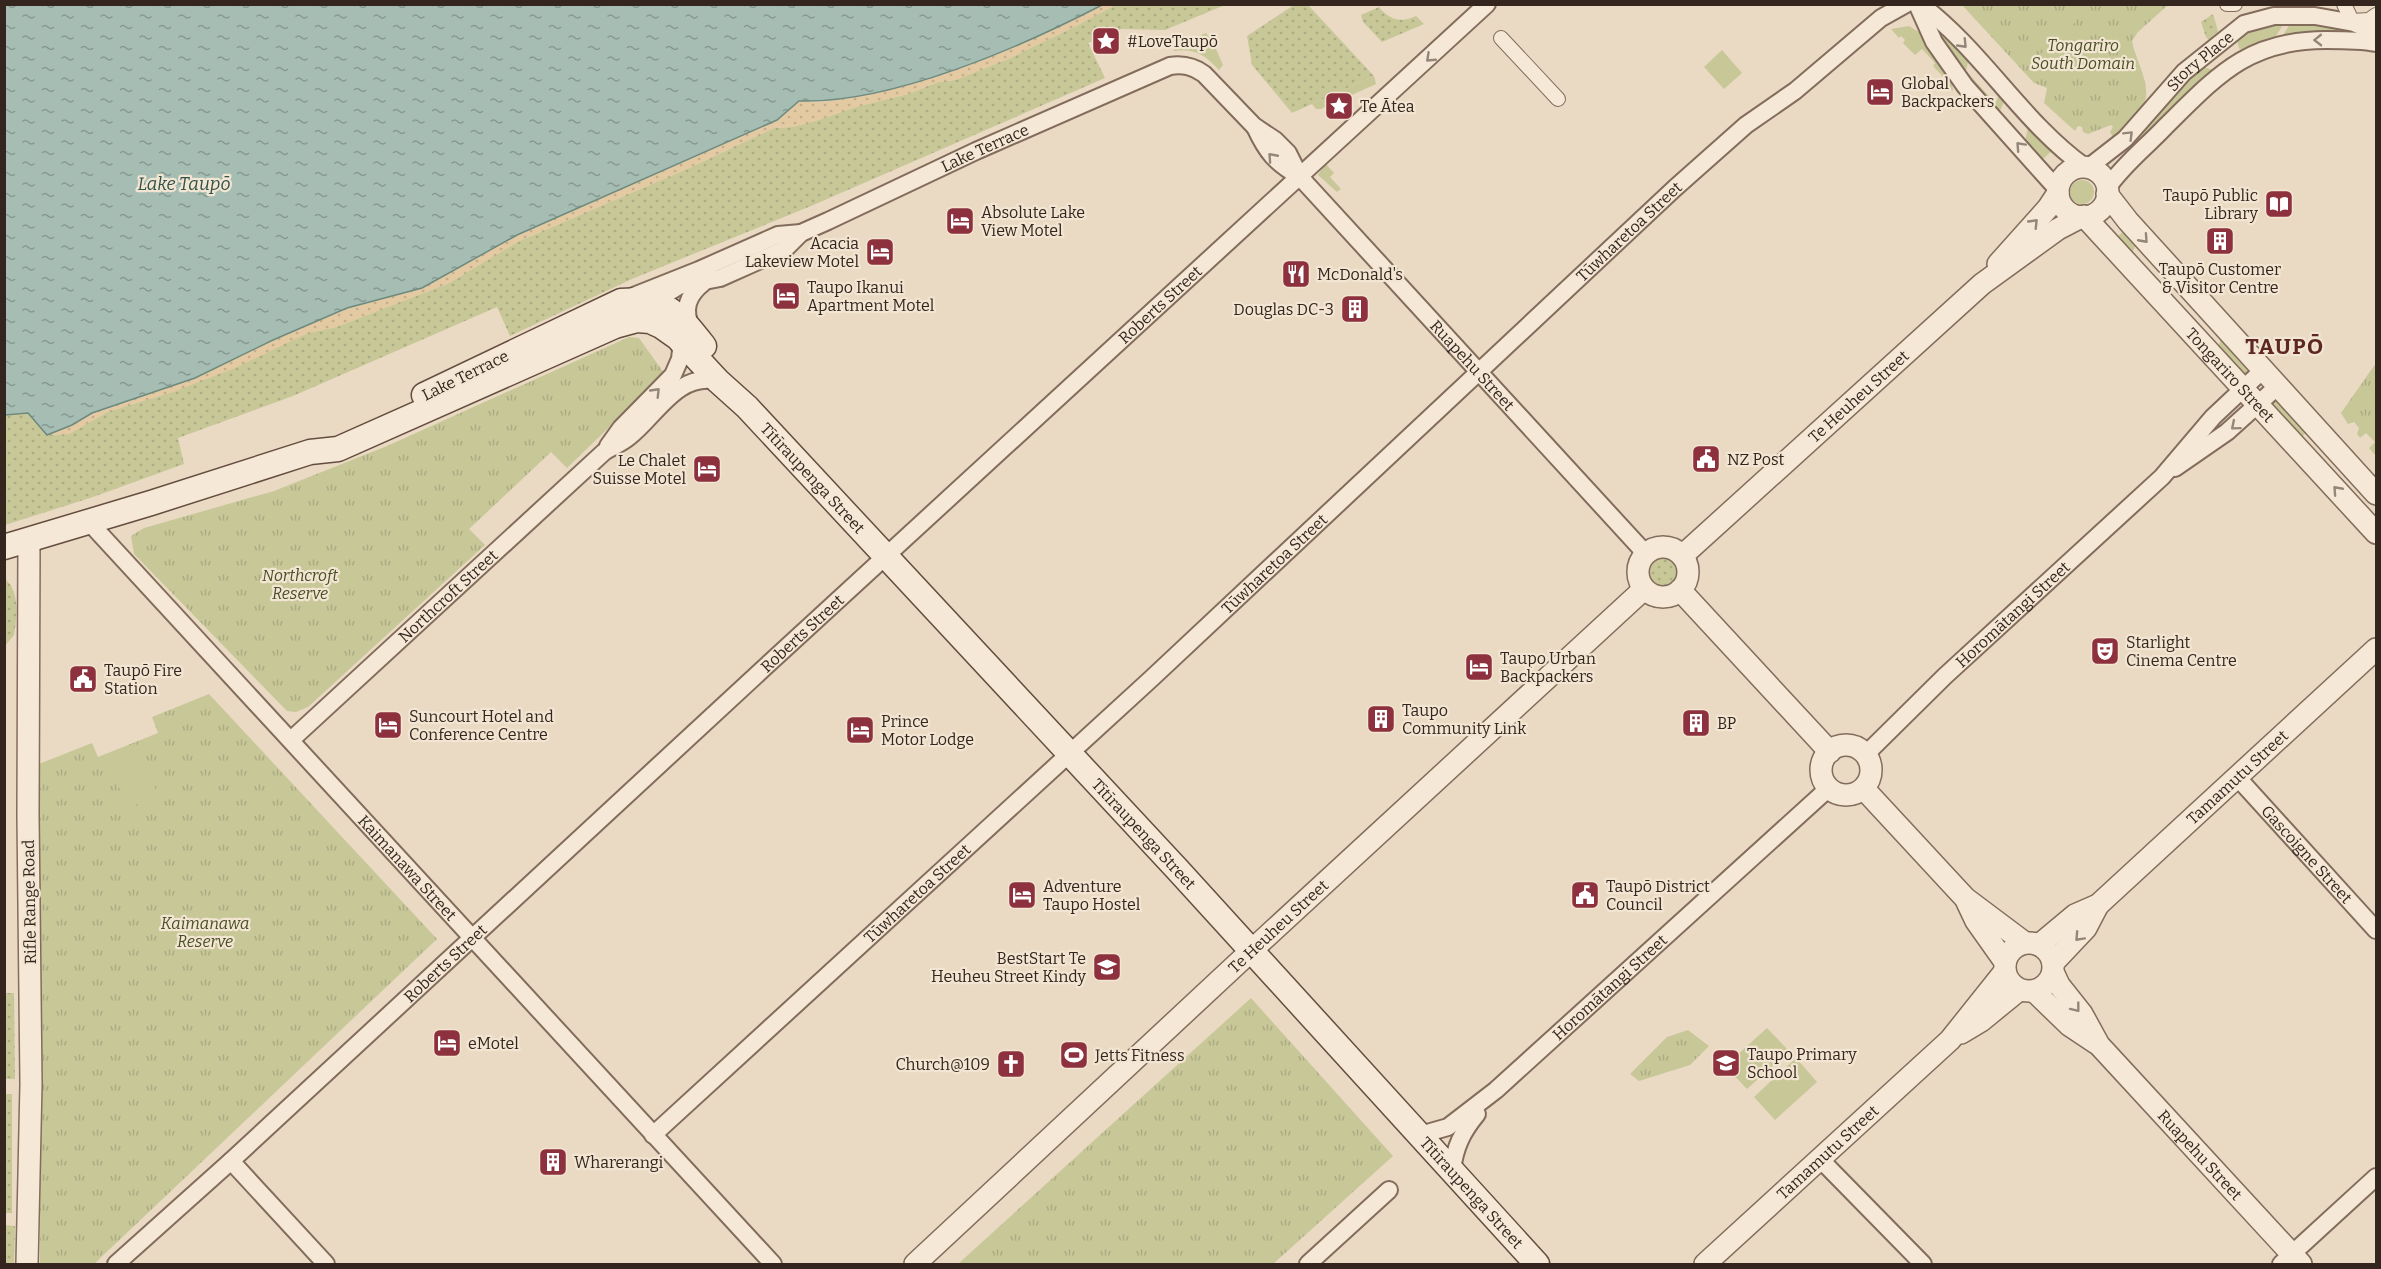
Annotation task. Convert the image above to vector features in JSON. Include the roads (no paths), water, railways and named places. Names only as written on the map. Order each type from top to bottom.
[{"type":"main road","name":"Lake Terrace","points":[[310,452],[339,434],[621,301],[656,302]]},
{"type":"main road","name":"Tītīraupenga Street","points":[[656,302],[677,314],[686,335],[718,381],[747,407],[1070,752],[1537,1264]]},
{"type":"main road","name":"Lake Terrace","points":[[4,547],[310,452],[338,449],[615,326],[637,320],[650,321],[686,335]]},
{"type":"main road","name":"Tītīraupenga Street","points":[[686,335],[733,382],[747,407]]},
{"type":"street","name":"Roberts Street","points":[[116,1264],[231,1161],[1487,4]]},
{"type":"street","name":"Tūwharetoa Street","points":[[653,1136],[1746,125],[1795,91],[1881,18],[1906,4]]},
{"type":"street","points":[[1918,4],[1955,36],[2054,142],[2087,167],[2099,173],[2108,190],[2100,210],[2082,217],[2071,214],[2063,207],[2058,192],[1965,87],[1934,42],[1918,4]]},
{"type":"street","points":[[2227,4],[2235,4]]},
{"type":"street","points":[[2346,4],[2354,19],[2368,18],[2375,28]]},
{"type":"street","name":"Story Place","points":[[2087,167],[2116,148],[2184,72],[2244,24],[2258,18],[2289,15],[2332,19],[2375,28]]},
{"type":"street","name":"Story Place","points":[[2108,190],[2128,162],[2207,84],[2238,62],[2262,50],[2296,41],[2375,28]]},
{"type":"street","points":[[1501,38],[1558,99]]},
{"type":"street","name":"Ruapehu Street","points":[[1170,66],[1179,64],[1196,68],[1254,126],[1265,148],[1278,164],[1300,177],[1646,554]]},
{"type":"street","name":"Lake Terrace","points":[[504,376],[556,342],[629,310],[656,302],[679,286],[720,278],[785,249],[801,233],[983,148],[1170,66]]},
{"type":"street","points":[[2058,192],[2064,175],[2073,168],[2087,167]]},
{"type":"street","name":"Tongariro Street","points":[[2108,190],[2128,220],[2376,494]]},
{"type":"street","name":"Te Heuheu Street","points":[[1682,556],[1982,284],[2049,208],[2058,192]]},
{"type":"street","name":"Te Heuheu Street","points":[[1982,284],[2058,229],[2082,217]]},
{"type":"street","name":"Tongariro Street","points":[[2082,217],[2376,533]]},
{"type":"street","name":"Lake Terrace","points":[[621,301],[778,235],[801,233]]},
{"type":"street","points":[[686,335],[686,307],[690,296],[703,283]]},
{"type":"street","name":"Northcroft Street","points":[[604,452],[621,428],[673,375],[686,335]]},
{"type":"street","name":"Horomātangi Street","points":[[1865,755],[1946,676],[2162,477],[2213,417],[2263,370]]},
{"type":"street","name":"Northcroft Street","points":[[291,740],[467,576],[604,452],[629,437],[670,396],[686,384],[707,379],[718,381]]},
{"type":"street","name":"Horomātangi Street","points":[[2162,477],[2206,448],[2278,386]]},
{"type":"street","name":"Kaimanawa Street","points":[[89,522],[773,1264]]},
{"type":"street","name":"Rifle Range Road","points":[[27,1264],[31,1084],[28,816],[29,540]]},
{"type":"street","points":[[1660,547],[1676,551],[1682,556],[1688,569],[1685,584],[1674,595],[1658,597],[1644,589],[1638,575],[1638,567],[1646,554],[1660,547]]},
{"type":"street","name":"Te Heuheu Street","points":[[915,1264],[1644,589]]},
{"type":"street","points":[[1680,590],[1830,752]]},
{"type":"street","name":"Tamamutu Street","points":[[2032,944],[2075,915],[2098,905],[2376,648]]},
{"type":"street","points":[[1851,746],[1865,755],[1872,770],[1864,789],[1849,795],[1841,794],[1830,787],[1821,774],[1824,758],[1830,752],[1837,748],[1851,746]]},
{"type":"street","name":"Gascoigne Street","points":[[2237,777],[2376,930]]},
{"type":"street","name":"Horomātangi Street","points":[[1420,1135],[1448,1127],[1496,1090],[1830,787]]},
{"type":"street","points":[[1864,789],[1965,898],[2050,956],[2053,968],[2046,984],[2027,991],[2013,986],[2005,967],[1976,921],[1965,898]]},
{"type":"street","name":"Tamamutu Street","points":[[2053,968],[2086,928],[2098,905]]},
{"type":"street","points":[[2005,967],[2012,950],[2032,944]]},
{"type":"street","name":"Tamamutu Street","points":[[1705,1264],[1950,1040],[2005,967]]},
{"type":"street","name":"Ruapehu Street","points":[[2053,968],[2059,985],[2082,1014],[2099,1044],[2291,1261]]},
{"type":"street","name":"Ruapehu Street","points":[[2027,991],[2069,1025],[2099,1044]]},
{"type":"street","name":"Tamamutu Street","points":[[1950,1040],[2027,991]]},
{"type":"street","name":"Horomātangi Street","points":[[1452,1170],[1454,1152],[1462,1132],[1496,1090]]},
{"type":"street","points":[[1820,1159],[1923,1264]]},
{"type":"street","points":[[231,1161],[326,1264]]},
{"type":"street","points":[[2291,1261],[2376,1176]]},
{"type":"street","points":[[1308,1264],[1389,1190]]},
{"type":"water","name":"Lake Taupō","points":[[5,4],[1102,5],[995,55],[914,83],[874,93],[835,99],[799,101],[777,120],[517,235],[422,288],[347,308],[273,340],[195,378],[92,413],[72,425],[47,435],[28,413],[5,415]]},
{"type":"place","name":"#LoveTaupō","points":[[1106,41]]},
{"type":"place","name":"Global Backpackers","points":[[1880,92]]},
{"type":"place","name":"Te Ātea","points":[[1339,106]]},
{"type":"place","name":"Taupō Public Library","points":[[2279,204]]},
{"type":"place","name":"Absolute Lake View Motel","points":[[960,221]]},
{"type":"place","name":"Taupō Customer & Visitor Centre","points":[[2220,241]]},
{"type":"place","name":"Acacia Lakeview Motel","points":[[880,252]]},
{"type":"place","name":"McDonald's","points":[[1296,274]]},
{"type":"place","name":"Taupo Ikanui Apartment Motel","points":[[786,296]]},
{"type":"place","name":"Douglas DC-3","points":[[1355,309]]},
{"type":"place","name":"NZ Post","points":[[1706,459]]},
{"type":"place","name":"Le Chalet Suisse Motel","points":[[707,469]]},
{"type":"place","name":"Starlight Cinema Centre","points":[[2105,651]]},
{"type":"place","name":"Taupo Urban Backpackers","points":[[1479,667]]},
{"type":"place","name":"Taupō Fire Station","points":[[83,679]]},
{"type":"place","name":"Taupo Community Link","points":[[1381,719]]},
{"type":"place","name":"BP","points":[[1696,723]]},
{"type":"place","name":"Suncourt Hotel and Conference Centre","points":[[388,725]]},
{"type":"place","name":"Prince Motor Lodge","points":[[860,730]]},
{"type":"place","name":"Adventure Taupo Hostel","points":[[1022,895]]},
{"type":"place","name":"Taupō District Council","points":[[1585,895]]},
{"type":"place","name":"BestStart Te Heuheu Street Kindy","points":[[1107,967]]},
{"type":"place","name":"eMotel","points":[[447,1043]]},
{"type":"place","name":"Jetts Fitness","points":[[1074,1055]]},
{"type":"place","name":"Taupo Primary School","points":[[1726,1063]]},
{"type":"place","name":"Church@109","points":[[1011,1064]]},
{"type":"place","name":"Wharerangi","points":[[553,1162]]},
{"type":"district","name":"TAUPŌ","points":[[2285,346]]},
{"type":"park label","name":"Tongariro South Domain","points":[[2083,54]]},
{"type":"park label","name":"Northcroft Reserve","points":[[300,584]]},
{"type":"park label","name":"Kaimanawa Reserve","points":[[205,932]]}]
